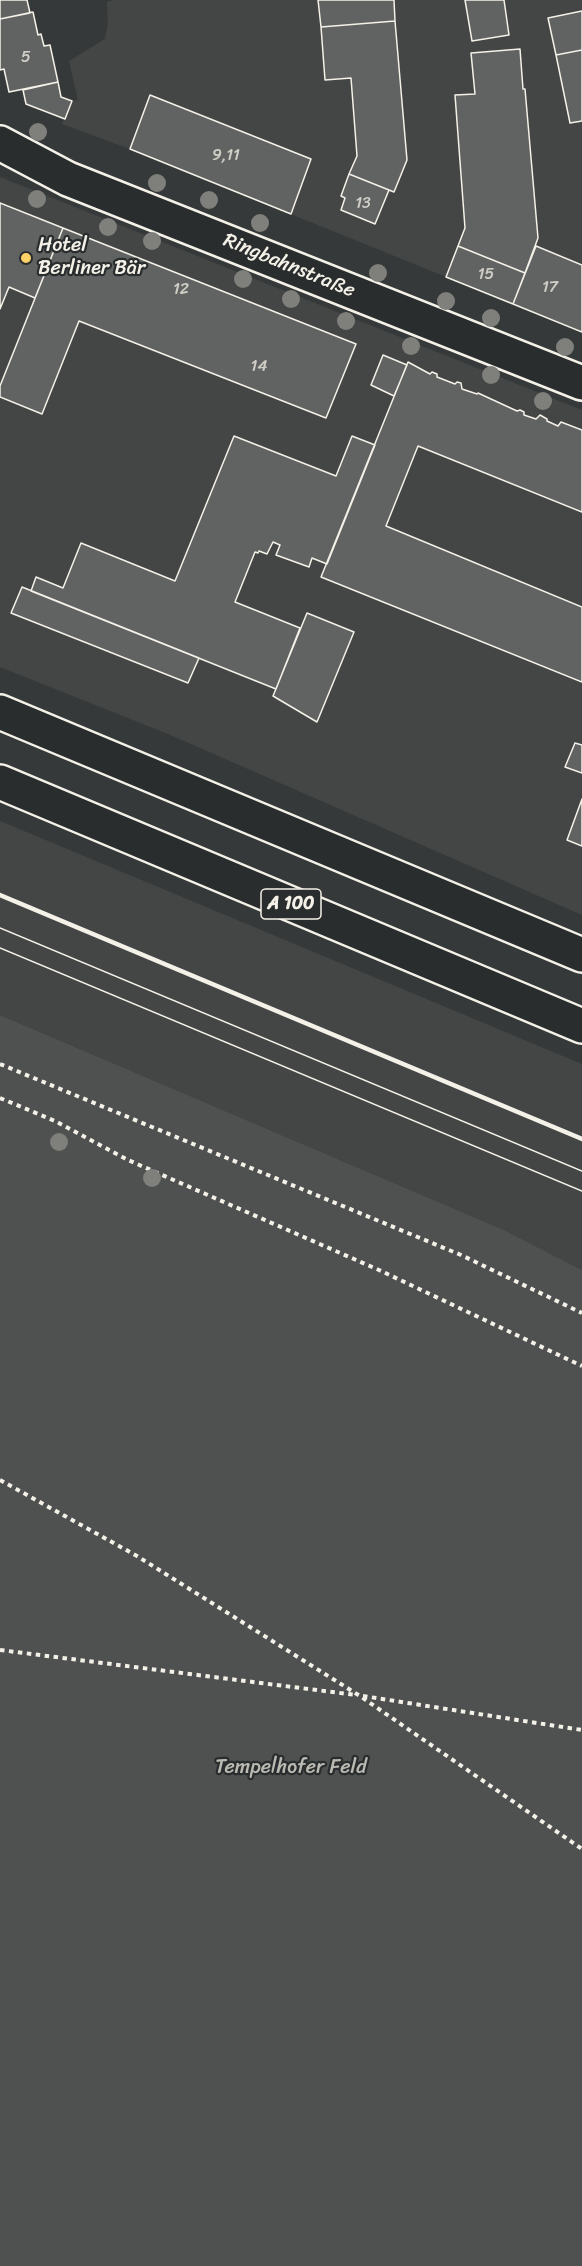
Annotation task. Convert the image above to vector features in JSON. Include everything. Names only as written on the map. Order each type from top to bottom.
[{"type":"main road","name":"Ringbahnstraße","points":[[0,143],[68,178],[582,383]]},
{"type":"main road","points":[[0,712],[582,955]]},
{"type":"main road","name":"A 100","points":[[0,782],[582,1026]]},
{"type":"path","points":[[0,1064],[461,1255],[582,1312]]},
{"type":"path","points":[[0,1098],[56,1121],[128,1160],[379,1270],[582,1366]]},
{"type":"path","points":[[0,1480],[137,1556],[360,1696],[582,1849]]},
{"type":"path","points":[[0,1650],[360,1696],[582,1730]]},
{"type":"shaded area","points":[[114,0],[582,0],[582,265],[536,246],[513,304],[130,149],[62,124],[72,101],[78,100],[69,61],[105,39],[108,24],[107,2]]},
{"type":"shaded area","points":[[0,177],[582,410],[582,915],[168,734],[0,667]]},
{"type":"shaded area","points":[[0,821],[582,1064],[582,1270],[504,1230],[0,1015]]},
{"type":"green space","name":"Tempelhofer Feld","points":[[0,1015],[504,1230],[582,1270],[582,2266],[0,2266]]},
{"type":"building","points":[[0,0],[27,0],[30,13],[0,19]]},
{"type":"building","points":[[318,0],[394,0],[395,21],[321,27]]},
{"type":"building","points":[[465,0],[504,0],[509,35],[472,41]]},
{"type":"building","points":[[582,11],[582,50],[556,55],[548,18]]},
{"type":"building","points":[[33,12],[38,35],[41,34],[44,46],[50,45],[58,82],[9,92],[4,69],[0,70],[0,19]]},
{"type":"building","points":[[395,21],[407,160],[394,192],[349,174],[357,156],[351,78],[325,80],[321,27]]},
{"type":"building","points":[[520,49],[538,238],[525,273],[458,246],[465,228],[455,95],[475,94],[471,53]]},
{"type":"building","points":[[582,50],[582,121],[570,123],[556,55]]},
{"type":"building","points":[[58,82],[61,97],[72,101],[65,119],[26,104],[23,90]]},
{"type":"building","points":[[150,95],[311,159],[291,214],[130,149]]},
{"type":"building","points":[[349,174],[389,190],[375,224],[341,210],[345,198],[341,196]]},
{"type":"building","name":"Hotel Berliner Bär","points":[[0,203],[63,228],[35,298],[9,287],[0,309]]},
{"type":"building","points":[[63,228],[356,344],[326,418],[79,321],[42,414],[0,397],[0,386]]},
{"type":"building","points":[[458,246],[525,273],[513,304],[446,277]]},
{"type":"building","points":[[536,246],[582,265],[582,332],[513,304]]},
{"type":"building","points":[[383,355],[407,365],[394,396],[371,385]]},
{"type":"building","points":[[408,362],[430,374],[432,372],[437,374],[437,377],[455,384],[461,383],[462,389],[478,393],[517,411],[520,410],[524,412],[524,415],[536,419],[540,415],[558,426],[561,422],[582,430],[582,512],[418,446],[386,526],[582,607],[582,682],[321,577]]},
{"type":"building","points":[[234,436],[336,476],[352,436],[375,445],[327,564],[312,558],[309,567],[276,555],[280,545],[273,542],[267,554],[255,552],[235,602],[300,628],[276,689],[31,591],[36,577],[63,588],[81,543],[175,581]]},
{"type":"building","points":[[22,587],[199,658],[188,683],[11,613]]},
{"type":"building","points":[[307,613],[354,632],[317,722],[273,696]]},
{"type":"building","points":[[575,743],[582,745],[582,773],[565,767]]},
{"type":"building","points":[[582,799],[582,846],[567,840]]},
{"type":"tram line","points":[[0,928],[582,1171]]},
{"type":"tram line","points":[[0,948],[582,1191]]},
{"type":"railway","points":[[0,895],[582,1139]]},
{"type":"place","name":"Hotel Berliner Bär","points":[[26,258]]}]
